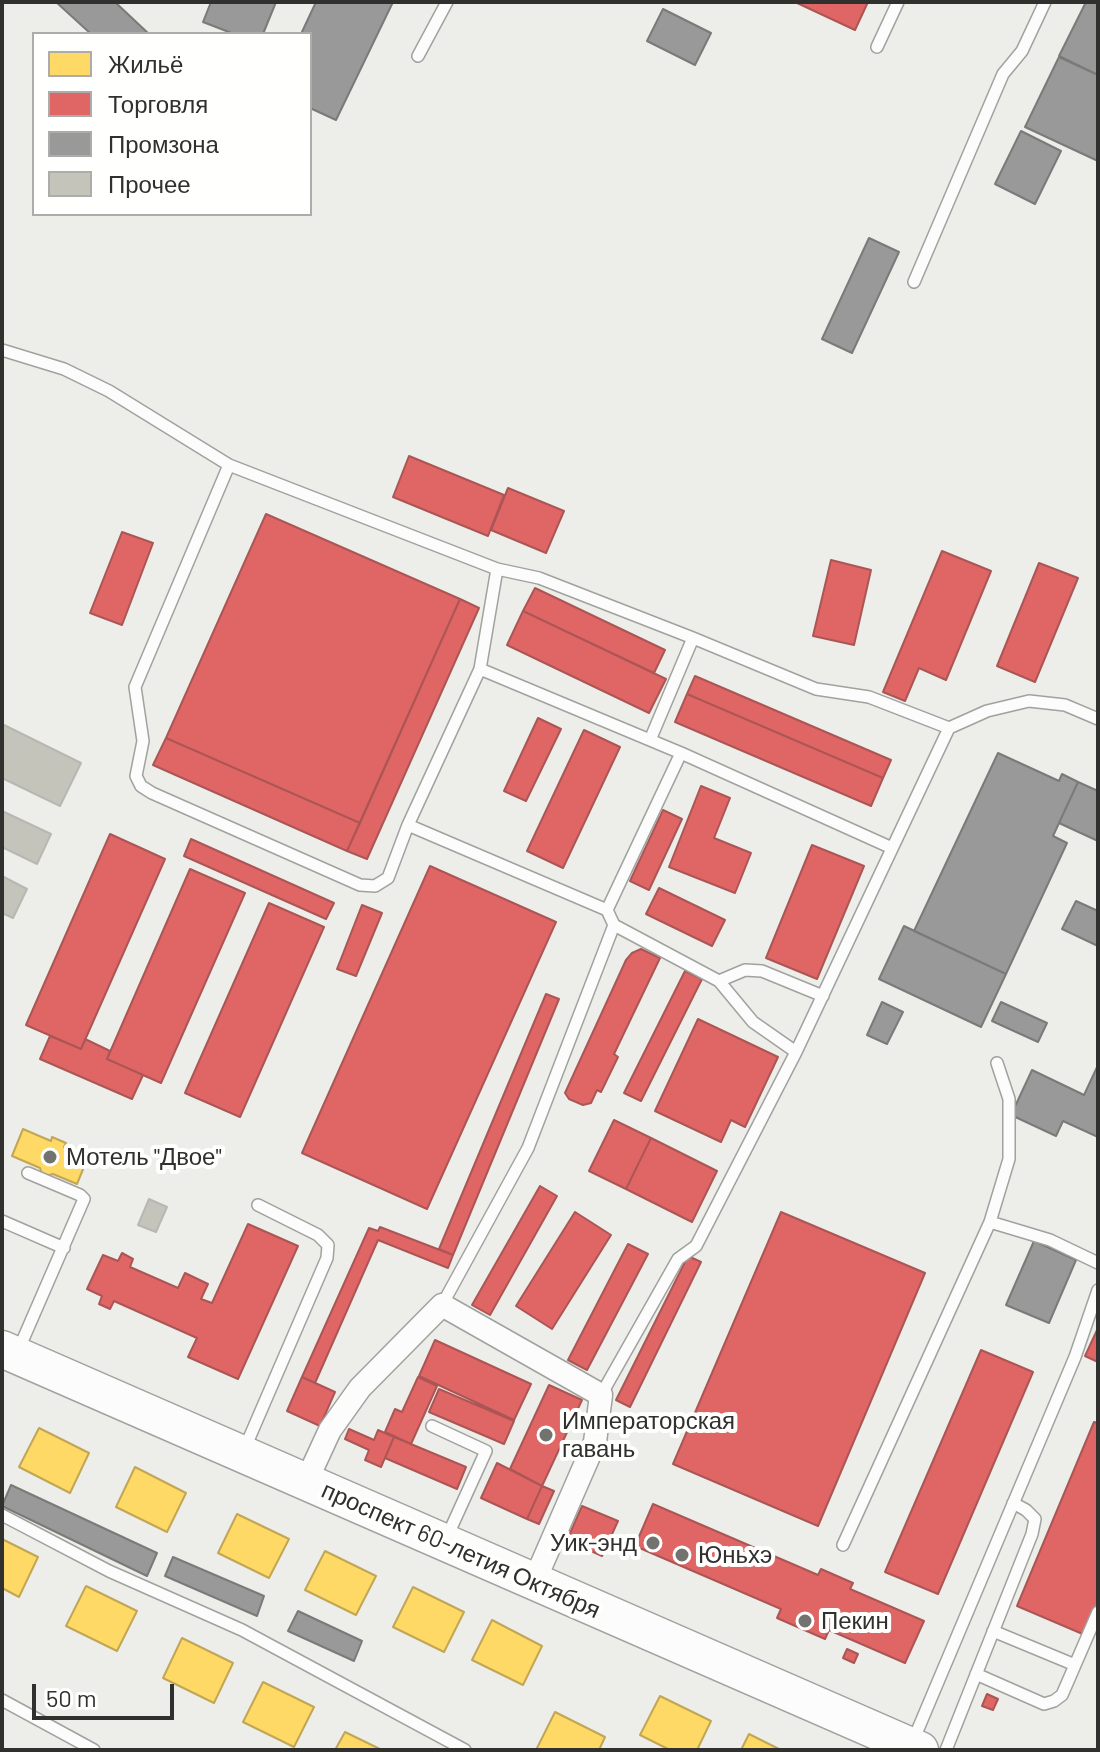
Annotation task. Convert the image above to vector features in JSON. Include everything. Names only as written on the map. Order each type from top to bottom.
[{"type":"highway","name":"проспект 60-летия Октября","points":[[9,1352],[922,1749]]},
{"type":"street","points":[[306,1482],[330,1430],[360,1388],[442,1305],[601,1395],[595,1442],[534,1582]]},
{"type":"lane","points":[[418,56],[447,2]]},
{"type":"lane","points":[[877,47],[898,2]]},
{"type":"lane","points":[[914,282],[1003,74],[1022,51],[1045,2]]},
{"type":"lane","points":[[2,350],[64,369],[109,391],[229,465],[497,569],[539,578],[816,689],[869,697],[949,728]]},
{"type":"lane","points":[[229,465],[135,687],[143,741],[136,776],[141,786],[152,793],[360,885],[375,886],[388,878],[408,825],[480,669],[497,569]]},
{"type":"lane","points":[[650,740],[693,638]]},
{"type":"lane","points":[[480,669],[681,753],[892,848]]},
{"type":"lane","points":[[601,1395],[678,1259],[696,1246],[796,1052],[949,728],[987,711],[1029,701],[1065,705],[1098,719]]},
{"type":"lane","points":[[607,910],[681,753]]},
{"type":"lane","points":[[408,825],[607,910],[614,925],[719,981],[753,1022],[796,1052]]},
{"type":"lane","points":[[442,1305],[528,1148],[614,925]]},
{"type":"lane","points":[[719,981],[745,970],[762,971],[823,996]]},
{"type":"lane","points":[[843,1545],[990,1222],[1009,1159],[1009,1099],[997,1063]]},
{"type":"lane","points":[[9,1352],[64,1248],[84,1199],[28,1173]]},
{"type":"lane","points":[[242,1454],[327,1258],[328,1245],[318,1235],[258,1205]]},
{"type":"lane","points":[[2,1221],[64,1248]]},
{"type":"lane","points":[[990,1222],[1050,1240],[1098,1263]]},
{"type":"lane","points":[[922,1749],[1013,1503],[1075,1357],[1098,1290]]},
{"type":"lane","points":[[432,1426],[486,1451],[444,1542]]},
{"type":"lane","points":[[922,1749],[976,1674],[1032,1534],[1035,1519],[1013,1503]]},
{"type":"lane","points":[[2,1515],[109,1571],[242,1630],[465,1750]]},
{"type":"lane","points":[[976,1674],[1044,1704],[1062,1695],[1098,1612]]},
{"type":"lane","points":[[993,1631],[1075,1665]]},
{"type":"lane","points":[[2,1700],[94,1750]]},
{"type":"building: Жильё","name":"Мотель \"Двое\"","points":[[23,1129],[51,1141],[52,1137],[66,1143],[64,1147],[88,1157],[77,1184],[53,1174],[46,1176],[40,1168],[12,1156]]},
{"type":"building: Жильё","points":[[39,1428],[89,1453],[70,1493],[19,1467]]},
{"type":"building: Жильё","points":[[135,1467],[186,1493],[167,1532],[116,1507]]},
{"type":"building: Жильё","points":[[237,1514],[289,1539],[269,1578],[218,1553]]},
{"type":"building: Жильё","points":[[2,1539],[38,1557],[19,1597],[2,1588]]},
{"type":"building: Жильё","points":[[325,1551],[376,1576],[356,1615],[305,1590]]},
{"type":"building: Жильё","points":[[86,1586],[137,1611],[117,1651],[66,1626]]},
{"type":"building: Жильё","points":[[413,1587],[464,1612],[444,1652],[393,1627]]},
{"type":"building: Жильё","points":[[492,1620],[542,1646],[523,1685],[472,1660]]},
{"type":"building: Жильё","points":[[182,1638],[233,1663],[214,1703],[163,1678]]},
{"type":"building: Жильё","points":[[263,1682],[314,1707],[294,1747],[243,1722]]},
{"type":"building: Жильё","points":[[660,1696],[711,1721],[697,1750],[670,1750],[640,1735]]},
{"type":"building: Жильё","points":[[555,1712],[605,1737],[599,1750],[536,1750]]},
{"type":"building: Жильё","points":[[345,1732],[382,1750],[335,1750]]},
{"type":"building: Жильё","points":[[749,1734],[781,1750],[741,1750]]},
{"type":"building: Торговля","points":[[795,2],[868,2],[855,30]]},
{"type":"building: Торговля","points":[[409,456],[504,495],[488,536],[393,497]]},
{"type":"building: Торговля","points":[[508,488],[564,511],[546,553],[491,530]]},
{"type":"building: Торговля","points":[[266,514],[460,599],[360,823],[166,738]]},
{"type":"building: Торговля","points":[[122,532],[153,543],[122,625],[90,613]]},
{"type":"building: Торговля","points":[[942,551],[991,571],[946,680],[919,668],[905,701],[883,692]]},
{"type":"building: Торговля","points":[[831,560],[871,570],[854,645],[813,636]]},
{"type":"building: Торговля","points":[[1039,563],[1078,578],[1035,682],[997,666]]},
{"type":"building: Торговля","points":[[535,588],[665,650],[654,673],[523,611]]},
{"type":"building: Торговля","points":[[460,599],[479,608],[367,859],[347,851]]},
{"type":"building: Торговля","points":[[523,611],[666,679],[649,713],[507,645]]},
{"type":"building: Торговля","points":[[695,676],[891,760],[883,778],[687,694]]},
{"type":"building: Торговля","points":[[687,694],[883,778],[871,806],[675,722]]},
{"type":"building: Торговля","points":[[538,718],[561,729],[526,801],[504,791]]},
{"type":"building: Торговля","points":[[584,730],[620,747],[563,868],[527,851]]},
{"type":"building: Торговля","points":[[166,738],[360,823],[347,851],[153,765]]},
{"type":"building: Торговля","points":[[701,786],[730,798],[714,838],[751,853],[735,893],[669,867]]},
{"type":"building: Торговля","points":[[663,810],[682,819],[649,890],[630,881]]},
{"type":"building: Торговля","points":[[110,834],[165,859],[81,1049],[26,1025]]},
{"type":"building: Торговля","points":[[191,839],[334,903],[326,919],[184,856]]},
{"type":"building: Торговля","points":[[812,845],[864,866],[817,979],[766,958]]},
{"type":"building: Торговля","points":[[430,866],[556,922],[427,1209],[302,1153]]},
{"type":"building: Торговля","points":[[190,869],[245,893],[161,1083],[107,1059]]},
{"type":"building: Торговля","points":[[659,888],[725,920],[712,946],[646,914]]},
{"type":"building: Торговля","points":[[269,903],[324,927],[240,1117],[185,1093]]},
{"type":"building: Торговля","points":[[362,905],[382,913],[356,976],[337,969]]},
{"type":"building: Торговля","points":[[641,949],[660,958],[614,1054],[618,1057],[601,1092],[597,1090],[591,1103],[583,1105],[569,1099],[565,1093],[626,960]]},
{"type":"building: Торговля","points":[[685,971],[702,979],[641,1101],[624,1093]]},
{"type":"building: Торговля","points":[[546,994],[559,999],[453,1255],[439,1249]]},
{"type":"building: Торговля","points":[[698,1019],[778,1057],[745,1127],[731,1120],[721,1142],[655,1111]]},
{"type":"building: Торговля","points":[[50,1036],[81,1049],[85,1039],[110,1051],[107,1059],[143,1075],[132,1099],[40,1059]]},
{"type":"building: Торговля","points":[[614,1120],[651,1138],[626,1189],[589,1171]]},
{"type":"building: Торговля","points":[[651,1138],[717,1171],[692,1222],[626,1189]]},
{"type":"building: Торговля","points":[[540,1186],[557,1196],[490,1315],[472,1305]]},
{"type":"building: Торговля","points":[[575,1212],[611,1235],[552,1329],[516,1306]]},
{"type":"building: Торговля","points":[[781,1212],[925,1273],[818,1526],[673,1464]]},
{"type":"building: Торговля","points":[[248,1224],[298,1246],[238,1379],[188,1357],[197,1338],[114,1301],[110,1309],[99,1304],[102,1296],[87,1289],[103,1255],[118,1261],[122,1253],[133,1259],[130,1267],[178,1288],[185,1273],[208,1284],[201,1299],[212,1303]]},
{"type":"building: Торговля","points":[[380,1227],[453,1255],[448,1268],[378,1240],[315,1383],[302,1377],[369,1228],[378,1231]]},
{"type":"building: Торговля","points":[[628,1244],[648,1254],[587,1370],[568,1360]]},
{"type":"building: Торговля","points":[[688,1256],[701,1262],[630,1407],[616,1400]]},
{"type":"building: Торговля","points":[[1098,1328],[1098,1362],[1085,1356]]},
{"type":"building: Торговля","points":[[435,1340],[531,1384],[514,1420],[419,1376]]},
{"type":"building: Торговля","points":[[981,1350],[1033,1372],[938,1594],[885,1572]]},
{"type":"building: Торговля","points":[[302,1377],[335,1392],[320,1426],[287,1411]]},
{"type":"building: Торговля","points":[[418,1377],[437,1386],[411,1444],[385,1432],[395,1409],[402,1412]]},
{"type":"building: Торговля","name":"Императорская гавань","points":[[549,1385],[582,1400],[542,1486],[510,1469]]},
{"type":"building: Торговля","points":[[439,1389],[514,1421],[504,1444],[429,1412]]},
{"type":"building: Торговля","points":[[1094,1422],[1098,1423],[1098,1605],[1085,1635],[1017,1606]]},
{"type":"building: Торговля","points":[[349,1429],[374,1440],[378,1430],[394,1437],[381,1467],[365,1460],[369,1450],[345,1439]]},
{"type":"building: Торговля","points":[[394,1437],[466,1467],[457,1489],[385,1458]]},
{"type":"building: Торговля","points":[[497,1463],[542,1486],[527,1519],[481,1498]]},
{"type":"building: Торговля","points":[[542,1486],[554,1491],[539,1524],[527,1519]]},
{"type":"building: Торговля","points":[[653,1504],[818,1575],[821,1569],[853,1583],[850,1589],[924,1621],[905,1663],[829,1630],[825,1639],[777,1618],[781,1609],[635,1546]]},
{"type":"building: Торговля","points":[[582,1506],[618,1521],[602,1556],[567,1540]]},
{"type":"building: Торговля","points":[[847,1649],[858,1654],[854,1663],[843,1658]]},
{"type":"building: Торговля","points":[[987,1694],[998,1699],[993,1710],[982,1706]]},
{"type":"building: Промзона","points":[[56,2],[115,2],[147,32],[89,32]]},
{"type":"building: Промзона","points":[[211,2],[276,2],[264,32],[229,32],[203,22]]},
{"type":"building: Промзона","points":[[316,2],[393,2],[336,120],[312,109],[312,32],[302,32]]},
{"type":"building: Промзона","points":[[1086,2],[1098,2],[1098,75],[1059,56]]},
{"type":"building: Промзона","points":[[663,9],[711,33],[695,65],[647,41]]},
{"type":"building: Промзона","points":[[1059,57],[1098,75],[1098,161],[1025,127]]},
{"type":"building: Промзона","points":[[1021,131],[1061,151],[1035,204],[995,184]]},
{"type":"building: Промзона","points":[[869,238],[899,252],[852,353],[822,339]]},
{"type":"building: Промзона","points":[[998,753],[1059,781],[1062,774],[1078,782],[1053,836],[1067,843],[1006,974],[914,931]]},
{"type":"building: Промзона","points":[[1078,782],[1098,791],[1098,841],[1059,823]]},
{"type":"building: Промзона","points":[[1076,901],[1098,911],[1098,946],[1062,929]]},
{"type":"building: Промзона","points":[[904,926],[1006,974],[981,1027],[879,979]]},
{"type":"building: Промзона","points":[[882,1002],[903,1012],[887,1044],[867,1035]]},
{"type":"building: Промзона","points":[[1001,1002],[1047,1023],[1038,1042],[992,1021]]},
{"type":"building: Промзона","points":[[1098,1065],[1098,1137],[1063,1121],[1056,1136],[1011,1115],[1032,1070],[1084,1095]]},
{"type":"building: Промзона","points":[[1034,1241],[1076,1260],[1049,1323],[1006,1305]]},
{"type":"building: Промзона","points":[[11,1485],[157,1553],[147,1576],[2,1506]]},
{"type":"building: Промзона","points":[[173,1557],[264,1596],[257,1616],[165,1576]]},
{"type":"building: Промзона","points":[[298,1611],[362,1641],[354,1661],[288,1631]]},
{"type":"building: Прочее","points":[[2,724],[81,763],[60,806],[2,778]]},
{"type":"building: Прочее","points":[[2,811],[51,834],[37,864],[2,847]]},
{"type":"building: Прочее","points":[[2,876],[27,889],[13,918],[2,913]]},
{"type":"building: Прочее","points":[[149,1199],[167,1207],[156,1232],[138,1225]]},
{"type":"place","name":"Мотель \"Двое\"","points":[[50,1157]]},
{"type":"place","name":"Императорская гавань","points":[[546,1435]]},
{"type":"place","name":"Уик-энд","points":[[653,1543]]},
{"type":"place","name":"Юньхэ","points":[[682,1555]]},
{"type":"place","name":"Пекин","points":[[805,1621]]}]
